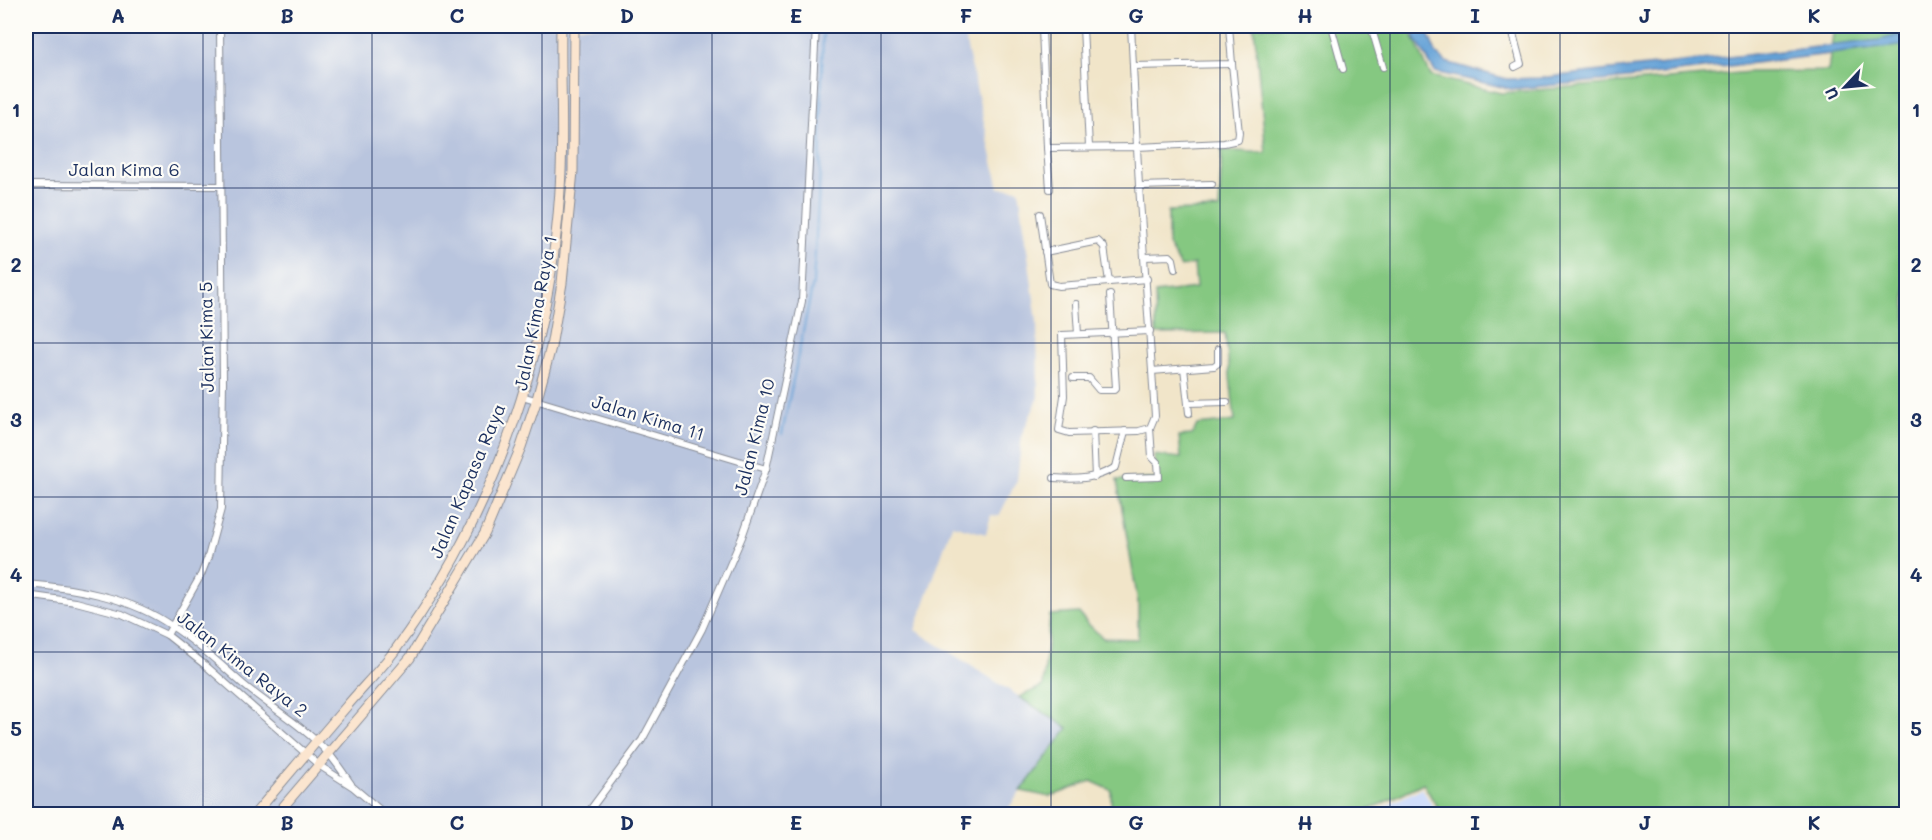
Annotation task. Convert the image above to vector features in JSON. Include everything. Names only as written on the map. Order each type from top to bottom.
[{"type":"main road","name":"Jalan Kapasa Raya","points":[[255,814],[395,650],[458,554],[504,449],[522,396],[545,307],[561,171],[561,26]]},
{"type":"main road","name":"Jalan Kima Raya 1","points":[[276,814],[320,766],[410,658],[485,533],[521,447],[537,399],[560,294],[573,171],[574,26]]},
{"type":"street","name":"Jalan Kima 5","points":[[167,635],[201,575],[221,509],[223,382],[220,26]]},
{"type":"street","name":"Jalan Kima 10","points":[[587,814],[642,740],[702,629],[742,537],[766,469],[802,301],[816,26]]},
{"type":"street","points":[[1034,26],[1042,28],[1144,26]]},
{"type":"street","points":[[1083,26],[1089,147]]},
{"type":"street","points":[[1126,478],[1159,477],[1158,463],[1152,457],[1150,428],[1155,416],[1139,186],[1131,26]]},
{"type":"street","points":[[1047,148],[1137,147],[1238,141],[1229,26]]},
{"type":"street","points":[[1331,26],[1343,69]]},
{"type":"street","points":[[1371,26],[1383,67]]},
{"type":"street","points":[[1511,26],[1521,64],[1515,67]]},
{"type":"street","points":[[1042,28],[1050,189]]},
{"type":"street","points":[[1133,66],[1232,64]]},
{"type":"street","name":"Jalan Kima 6","points":[[26,184],[221,186]]},
{"type":"street","points":[[1139,186],[1212,184]]},
{"type":"street","points":[[1040,214],[1048,281],[1054,286],[1147,279]]},
{"type":"street","points":[[1045,252],[1098,241],[1104,247],[1109,282]]},
{"type":"street","points":[[1145,257],[1170,256],[1175,269]]},
{"type":"street","points":[[1073,378],[1089,378],[1099,390],[1115,389],[1110,295]]},
{"type":"street","points":[[1077,304],[1078,333]]},
{"type":"street","points":[[1150,331],[1078,333],[1065,334],[1061,337],[1064,396],[1058,428],[1061,432],[1069,433],[1150,428]]},
{"type":"street","points":[[1152,371],[1217,365],[1218,349]]},
{"type":"street","points":[[1184,368],[1189,413]]},
{"type":"street","name":"Jalan Kima 11","points":[[522,396],[766,469]]},
{"type":"street","points":[[1188,403],[1227,402]]},
{"type":"street","points":[[1093,431],[1095,477]]},
{"type":"street","points":[[1054,477],[1073,479],[1095,477],[1116,467],[1125,431]]},
{"type":"street","name":"Jalan Kima Raya 2","points":[[26,584],[75,590],[119,601],[153,614],[209,653],[244,685],[329,754]]},
{"type":"street","name":"Jalan Kima Raya 2","points":[[26,595],[76,602],[122,614],[167,635],[205,665],[320,766]]},
{"type":"street","points":[[329,754],[353,787]]},
{"type":"street","points":[[320,766],[353,787],[384,814]]},
{"type":"shaded area","points":[[26,26],[962,26],[999,188],[1019,189],[1037,321],[1038,399],[1022,434],[1017,480],[999,516],[991,515],[986,534],[952,525],[915,630],[1068,728],[1004,814],[26,814]]},
{"type":"shaded area","points":[[1422,788],[1437,814],[1369,814]]},
{"type":"green space","points":[[1254,26],[1408,26],[1431,76],[1501,93],[1751,72],[1828,71],[1834,26],[1906,26],[1906,814],[1441,814],[1423,783],[1361,814],[1111,814],[1111,790],[1091,781],[1050,797],[1021,791],[1068,728],[1019,697],[1043,686],[1050,615],[1079,613],[1103,638],[1138,639],[1138,602],[1117,480],[1157,479],[1154,455],[1181,458],[1179,436],[1192,435],[1197,425],[1235,421],[1225,333],[1156,334],[1155,293],[1196,288],[1194,264],[1181,267],[1168,245],[1168,211],[1219,209],[1222,150],[1266,153]]},
{"type":"water","points":[[1412,26],[1425,26],[1436,53],[1446,62],[1507,79],[1539,78],[1880,40],[1906,33],[1906,45],[1610,80],[1511,89],[1435,72],[1416,40]]},
{"type":"waterway","points":[[782,434],[813,283],[820,172],[823,26]]}]
